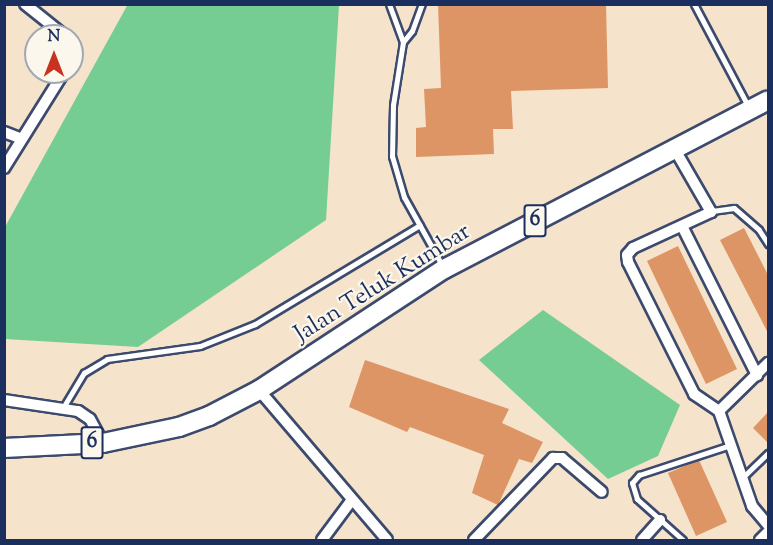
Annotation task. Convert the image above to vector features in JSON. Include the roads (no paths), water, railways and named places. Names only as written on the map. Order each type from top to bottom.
[{"type":"main road","name":"Jalan Teluk Kumbar","points":[[6,451],[103,443],[179,427],[259,390],[444,269],[768,100]]},
{"type":"street","points":[[25,4],[50,24]]},
{"type":"street","points":[[4,168],[56,84]]},
{"type":"street","points":[[4,132],[22,139]]},
{"type":"street","points":[[674,148],[711,212],[683,228],[633,248],[627,255],[628,262],[694,394],[719,411],[752,506],[768,525]]},
{"type":"street","points":[[683,228],[757,375]]},
{"type":"street","points":[[719,411],[768,363]]},
{"type":"street","points":[[259,390],[351,501],[387,540]]},
{"type":"street","points":[[4,400],[64,406],[90,418],[103,443]]},
{"type":"street","points":[[474,540],[557,457],[602,492]]},
{"type":"street","points":[[322,540],[351,501]]},
{"type":"street","points":[[642,540],[660,520]]},
{"type":"street","points":[[760,540],[768,532]]},
{"type":"lane","points":[[388,4],[403,42]]},
{"type":"lane","points":[[422,4],[403,42],[393,105],[392,156],[404,197],[444,269]]},
{"type":"lane","points":[[694,4],[749,109]]},
{"type":"lane","points":[[711,212],[735,208],[759,230],[768,244]]},
{"type":"lane","points":[[64,406],[84,373],[107,359],[200,346],[255,324],[420,225]]},
{"type":"lane","points":[[683,540],[633,493],[634,479],[730,445]]},
{"type":"lane","points":[[742,478],[768,453]]}]
